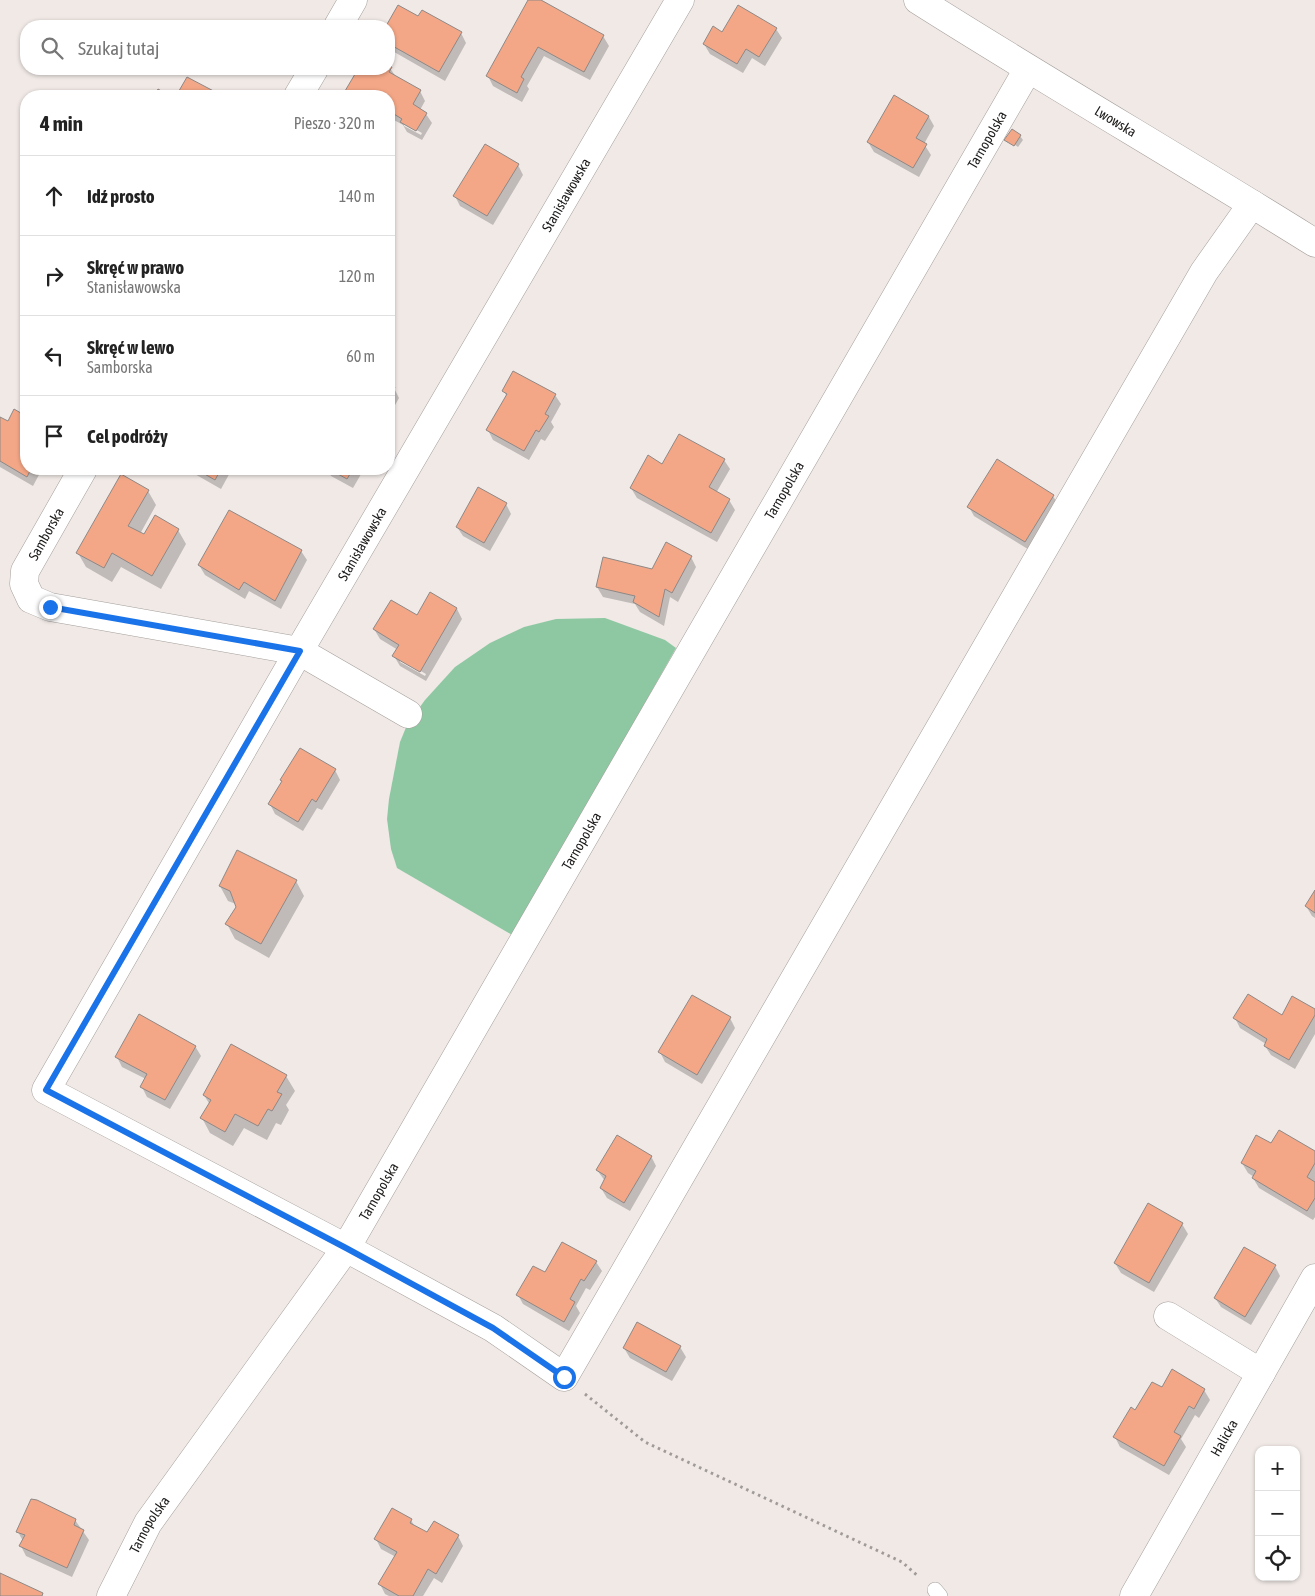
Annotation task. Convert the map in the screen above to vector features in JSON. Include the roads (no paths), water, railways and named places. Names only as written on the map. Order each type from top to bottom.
[{"type":"street","points":[[341,20],[353,0]]},
{"type":"street","name":"Stanisławowska","points":[[346,1248],[46,1090],[680,0]]},
{"type":"street","name":"Lwowska","points":[[918,0],[1028,70],[1252,204],[1315,244]]},
{"type":"street","name":"Tarnopolska","points":[[111,1596],[148,1523],[346,1248],[1028,70]]},
{"type":"street","points":[[302,90],[310,75]]},
{"type":"street","points":[[346,1248],[493,1328],[564,1377],[1199,281],[1252,204]]},
{"type":"street","name":"Samborska","points":[[80,475],[25,571],[24,584],[31,599],[50,607],[65,610],[300,651]]},
{"type":"street","points":[[300,651],[408,714]]},
{"type":"street","name":"Halicka","points":[[1134,1596],[1315,1278]]},
{"type":"street","points":[[1168,1316],[1261,1374]]}]
